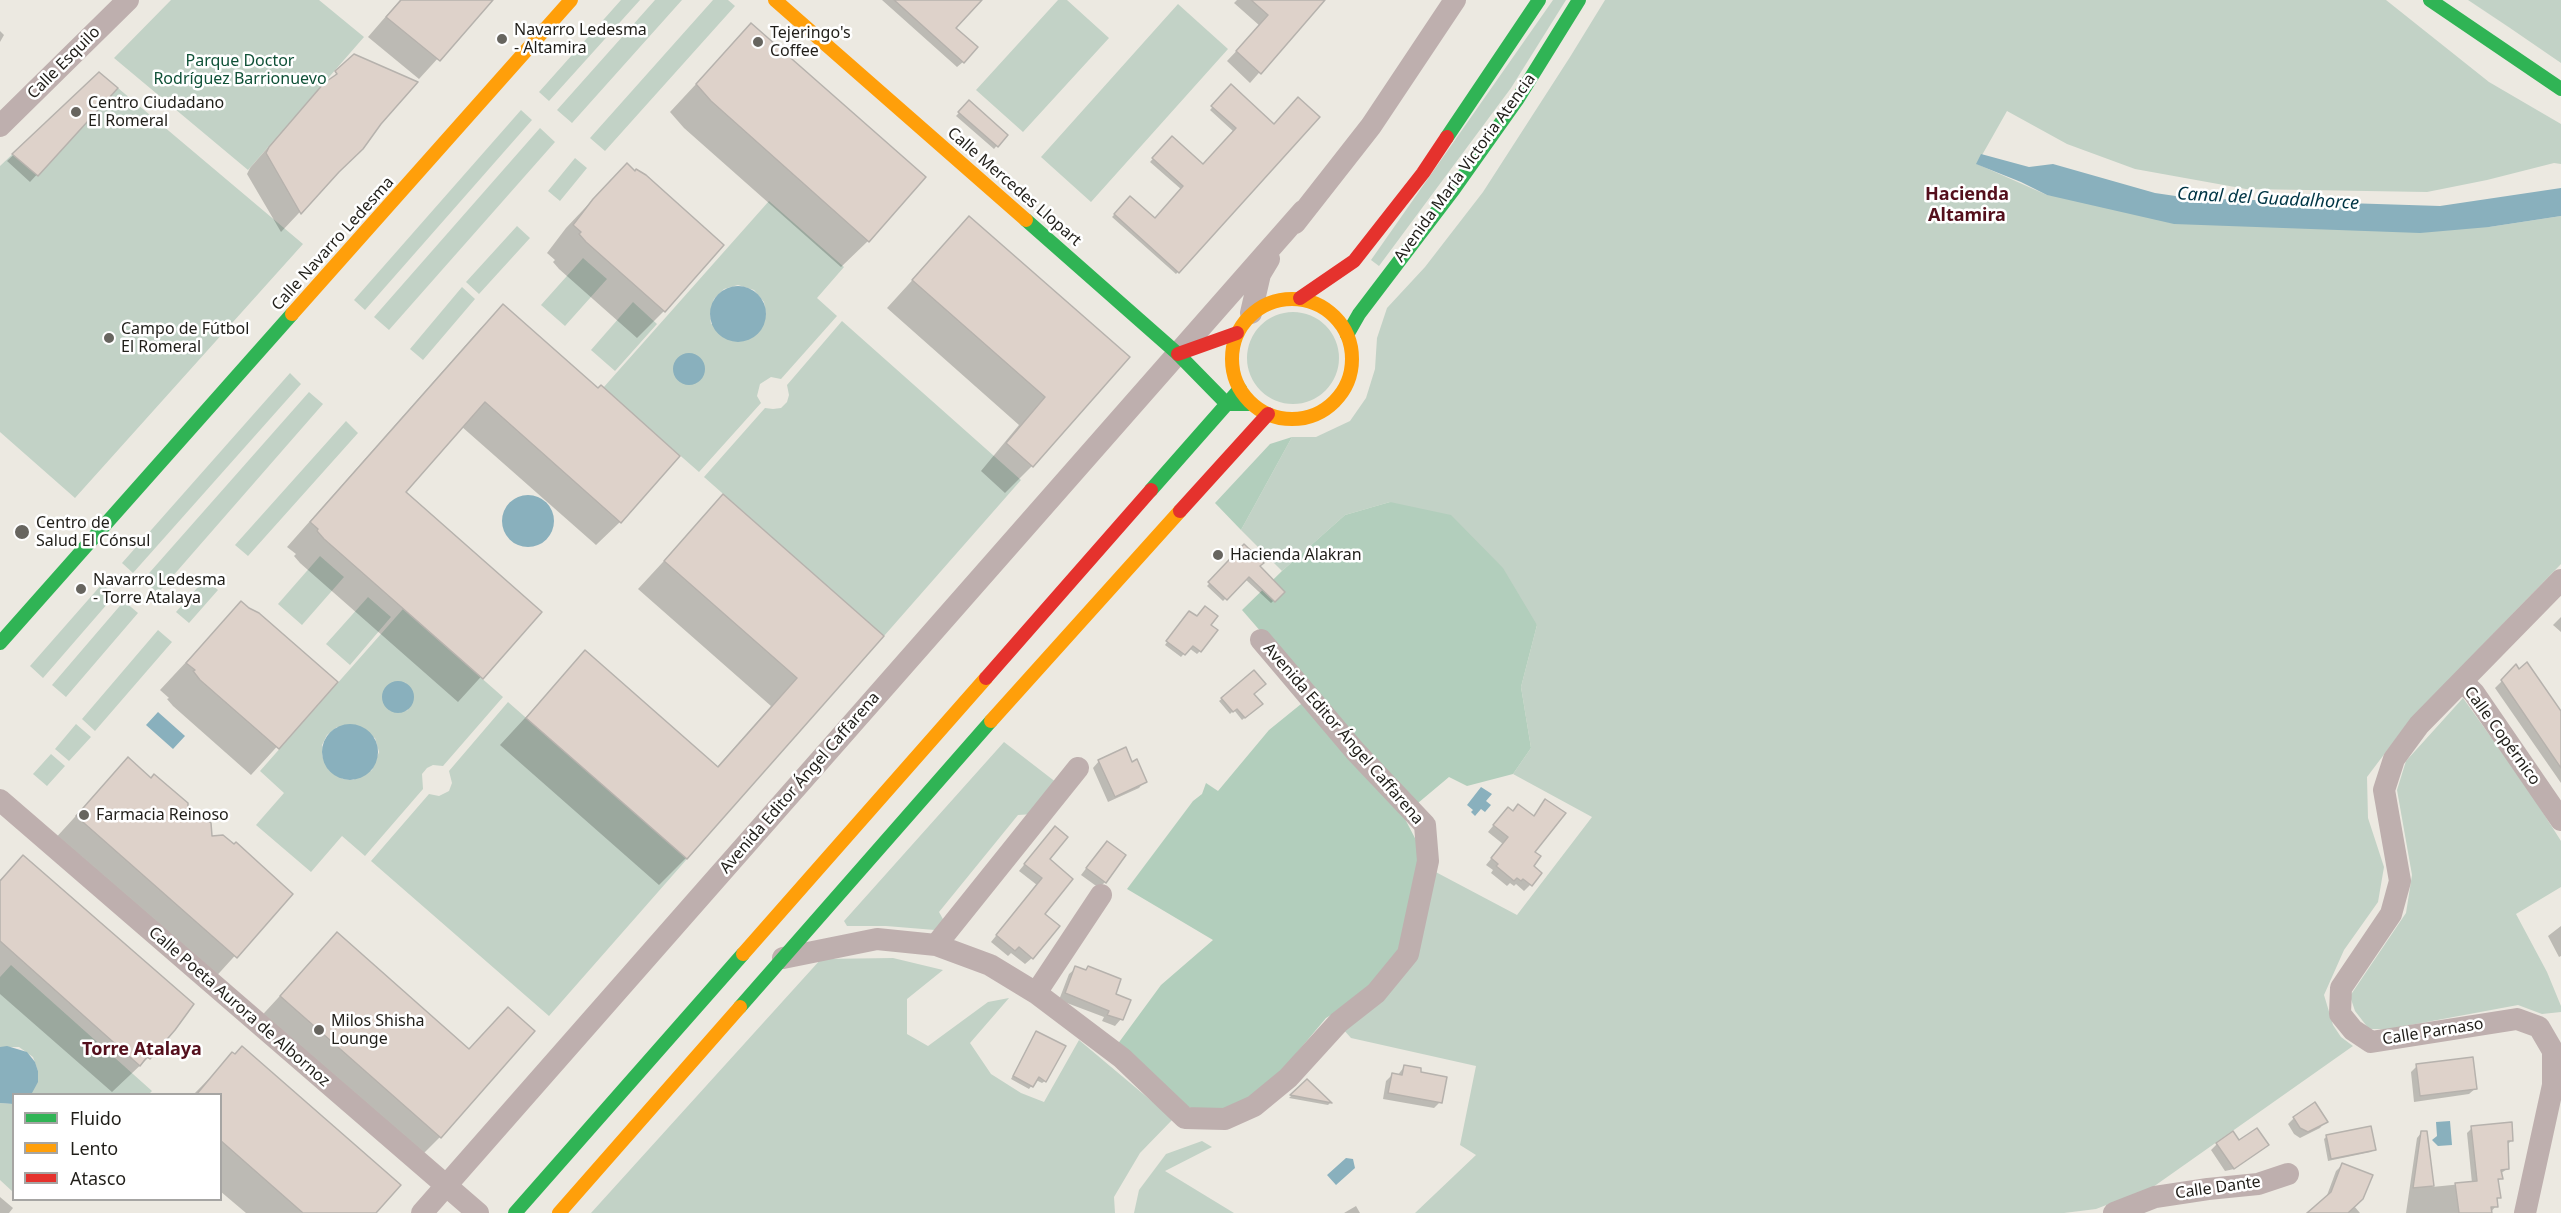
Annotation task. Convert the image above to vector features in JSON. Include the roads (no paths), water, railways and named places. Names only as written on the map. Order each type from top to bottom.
[{"type":"main road","name":"Calle Navarro Ledesma","points":[[0,643],[571,0]]},
{"type":"main road","name":"Calle Mercedes Llopart","points":[[776,0],[1178,354],[1227,404]]},
{"type":"main road","name":"Avenida María Victoria Atencia","points":[[1300,298],[1354,261],[1423,173],[1539,0]]},
{"type":"main road","name":"Avenida María Victoria Atencia","points":[[1347,334],[1364,306],[1454,189],[1517,100],[1580,0]]},
{"type":"main road","points":[[2430,0],[2561,89]]},
{"type":"main road","points":[[1300,298],[1328,310],[1347,334],[1351,352],[1351,370],[1345,387],[1334,401],[1319,412],[1303,418],[1285,418],[1268,414],[1252,404],[1240,390],[1231,362],[1237,333],[1251,314],[1274,300],[1300,298]]},
{"type":"main road","points":[[1178,354],[1237,333]]},
{"type":"main road","points":[[514,1213],[1240,390]]},
{"type":"main road","points":[[1227,404],[1252,404]]},
{"type":"main road","points":[[559,1213],[1039,666],[1268,414]]},
{"type":"street","name":"Calle Esquilo","points":[[0,126],[128,0]]},
{"type":"street","points":[[1178,354],[1303,211],[1371,126],[1455,0]]},
{"type":"street","points":[[1251,314],[1260,274],[1303,211]]},
{"type":"street","name":"Avenida Editor Ángel Caffarena","points":[[422,1213],[1178,354]]},
{"type":"street","name":"Calle Parnaso","points":[[2525,1213],[2553,1085],[2553,1051],[2539,1027],[2517,1019],[2371,1042],[2353,1030],[2340,1014],[2341,988],[2391,914],[2400,881],[2384,790],[2394,759],[2419,725],[2561,580]]},
{"type":"street","name":"Avenida Editor Ángel Caffarena","points":[[783,958],[877,939],[936,945],[990,966],[1036,993],[1122,1058],[1185,1118],[1225,1119],[1254,1106],[1288,1077],[1340,1022],[1376,993],[1408,954],[1428,861],[1425,825],[1355,751],[1261,640]]},
{"type":"street","name":"Calle Copérnico","points":[[2463,682],[2474,693],[2561,820]]},
{"type":"street","points":[[936,945],[1078,768]]},
{"type":"street","name":"Calle Poeta Aurora de Albornoz","points":[[0,800],[478,1213]]},
{"type":"street","points":[[1036,993],[1101,895]]},
{"type":"street","name":"Calle Dante","points":[[2114,1213],[2155,1197],[2258,1184],[2288,1174]]},
{"type":"water","points":[[1981,154],[2029,167],[2053,164],[2155,193],[2189,198],[2440,206],[2561,188],[2561,216],[2489,227],[2420,233],[2174,224],[2047,195],[1976,164]]},
{"type":"water","points":[[732,286],[744,286],[754,290],[762,298],[766,314],[762,330],[754,338],[744,342],[732,342],[722,338],[714,330],[710,320],[710,308],[714,298],[722,290]]},
{"type":"water","points":[[689,353],[700,358],[705,369],[700,380],[689,385],[678,380],[673,369],[678,358]]},
{"type":"water","points":[[528,495],[538,497],[546,503],[552,511],[554,521],[552,531],[546,539],[538,545],[528,547],[518,545],[510,539],[504,531],[502,521],[504,511],[510,503],[518,497]]},
{"type":"water","points":[[398,681],[409,686],[414,697],[409,708],[398,713],[387,708],[382,697],[387,686]]},
{"type":"water","points":[[158,712],[185,736],[173,749],[146,725]]},
{"type":"water","points":[[344,724],[356,724],[366,728],[374,736],[378,752],[374,768],[366,776],[356,780],[344,780],[334,776],[326,768],[322,758],[322,746],[326,736],[334,728]]},
{"type":"water","points":[[1481,787],[1492,794],[1486,801],[1491,805],[1485,812],[1481,809],[1475,816],[1471,812],[1473,810],[1467,805]]},
{"type":"water","points":[[7,1046],[27,1052],[35,1062],[38,1071],[38,1082],[32,1093],[12,1093],[12,1104],[0,1103],[0,1047]]},
{"type":"water","points":[[2450,1121],[2452,1145],[2438,1146],[2432,1140],[2437,1136],[2436,1122]]},
{"type":"water","points":[[1346,1158],[1353,1159],[1355,1168],[1336,1185],[1327,1175]]},
{"type":"place","name":"Navarro Ledesma - Altamira","points":[[502,39]]},
{"type":"place","name":"Tejeringo's Coffee","points":[[758,42]]},
{"type":"place","name":"Centro Ciudadano El Romeral","points":[[76,112]]},
{"type":"place","name":"Campo de Fútbol El Romeral","points":[[109,338]]},
{"type":"place","name":"Centro de Salud El Cónsul","points":[[22,532]]},
{"type":"place","name":"Hacienda Alakran","points":[[1218,555]]},
{"type":"place","name":"Navarro Ledesma - Torre Atalaya","points":[[81,589]]},
{"type":"place","name":"Farmacia Reinoso","points":[[84,815]]},
{"type":"place","name":"Milos Shisha Lounge","points":[[319,1030]]},
{"type":"district","name":"Hacienda Altamira","points":[[1967,205]]},
{"type":"district","name":"Torre Atalaya","points":[[142,1050]]},
{"type":"park label","name":"Parque Doctor Rodríguez Barrionuevo","points":[[240,70]]},
{"type":"water label","name":"Canal del Guadalhorce","points":[[2268,199]]}]
